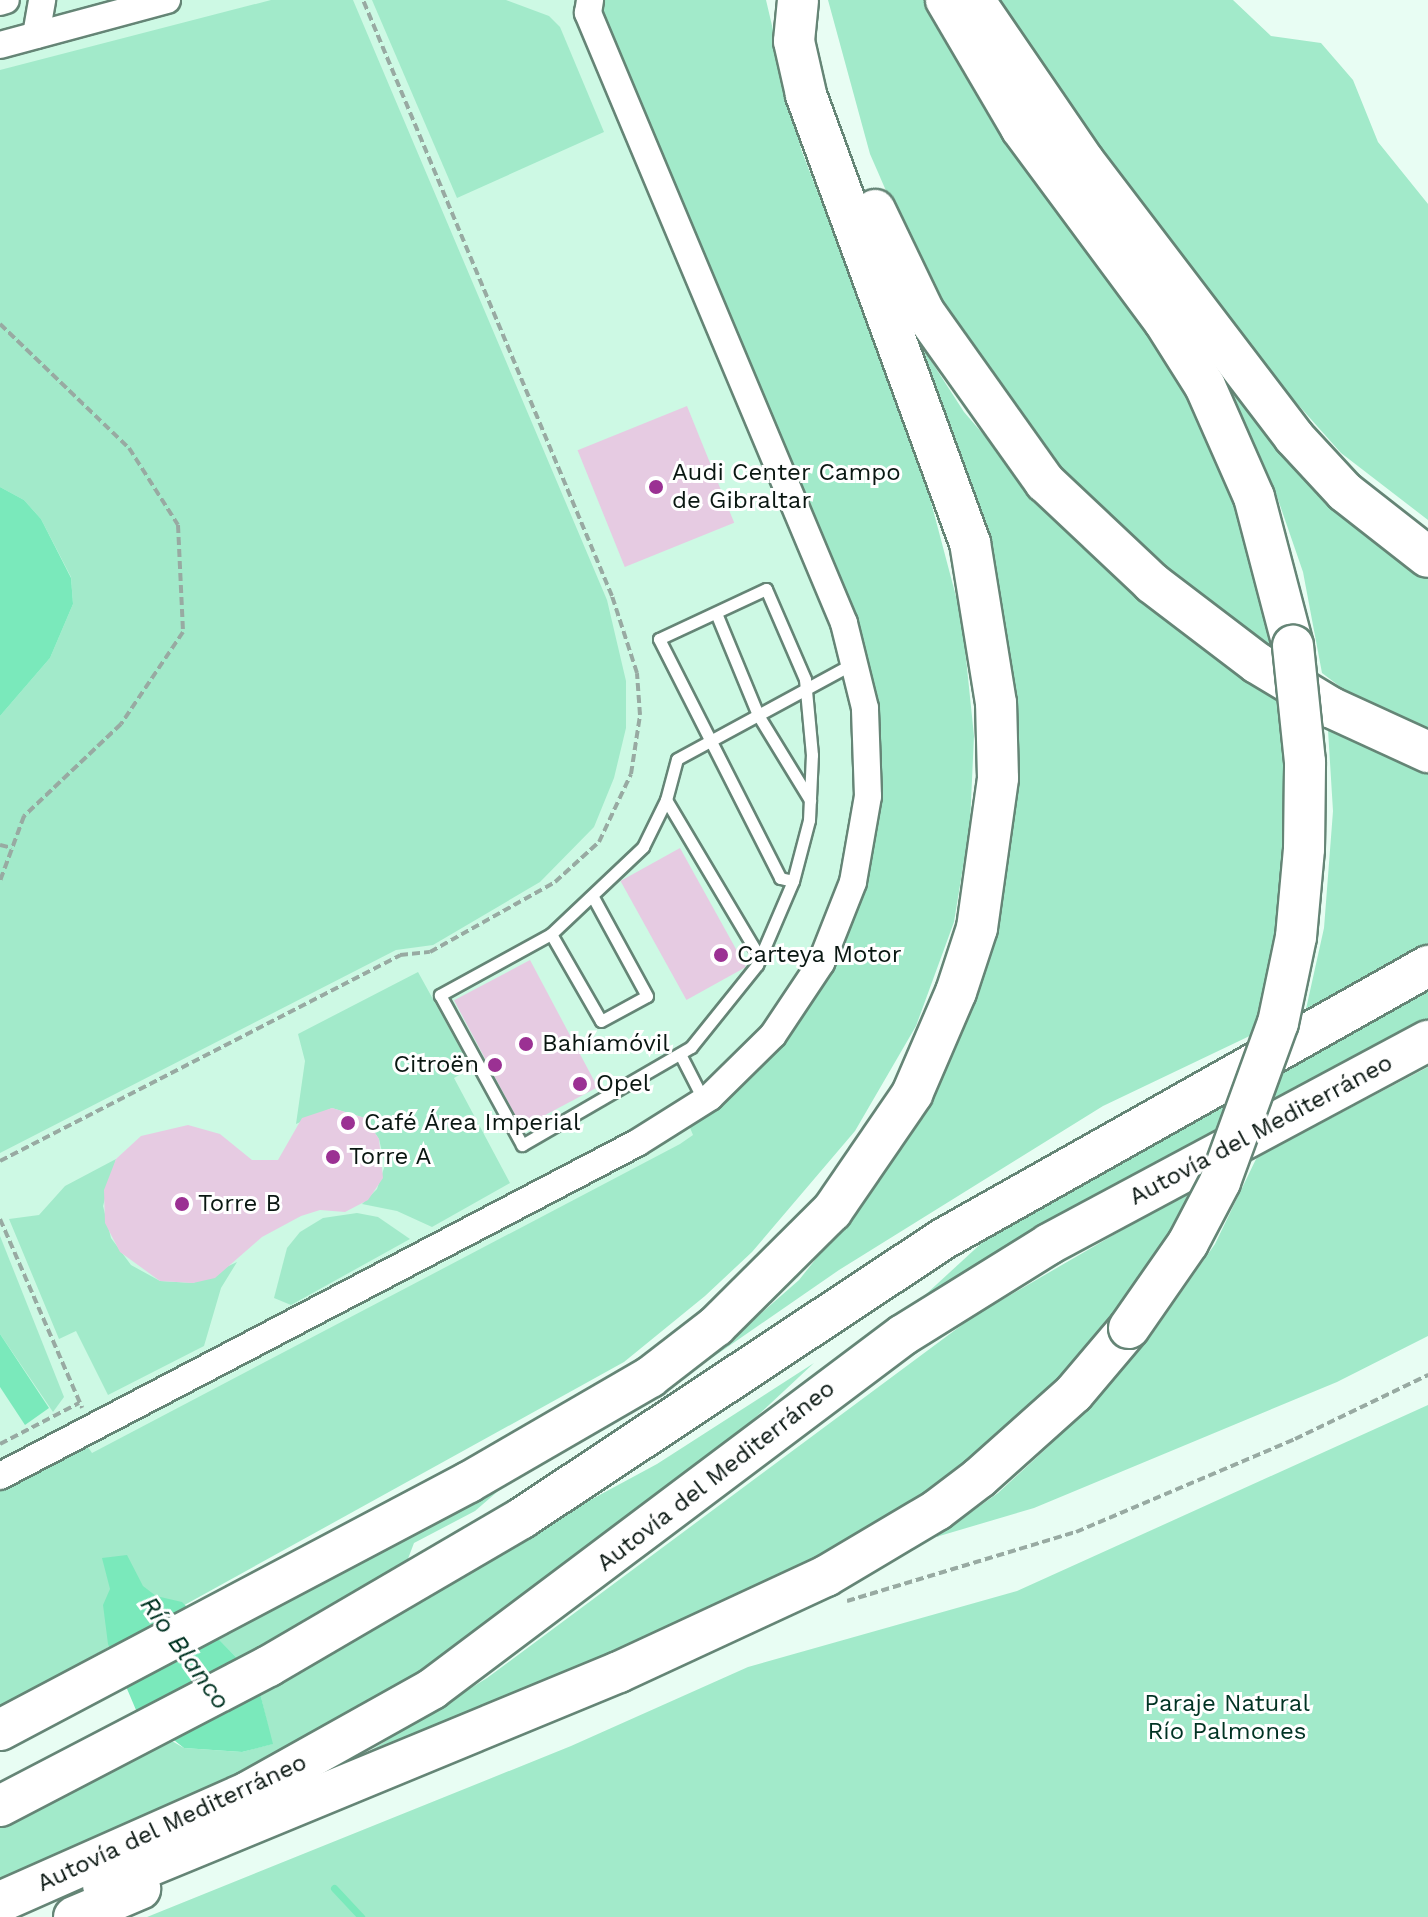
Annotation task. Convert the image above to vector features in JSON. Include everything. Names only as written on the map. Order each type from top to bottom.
[{"type":"highway","points":[[25,1917],[619,1672],[867,1552],[979,1478],[1074,1393],[1129,1328],[1188,1243],[1220,1182],[1264,1072],[1296,937],[1304,849],[1304,749],[1293,646],[1254,497],[1205,386],[1164,321],[1021,128],[946,0]]},
{"type":"highway","points":[[974,0],[1084,161],[1294,437],[1345,492],[1428,557]]},
{"type":"highway","points":[[798,1],[816,33],[847,144],[924,312],[1045,482],[1152,583],[1257,663],[1332,708],[1428,752]]},
{"type":"highway","points":[[0,1730],[469,1482],[650,1377],[716,1326],[832,1211],[875,1155],[912,1094],[956,992],[977,928],[998,778],[986,621],[970,543],[941,457],[806,94],[794,41],[798,1]]},
{"type":"highway","points":[[0,1806],[269,1666],[522,1518],[943,1239],[1428,966]]},
{"type":"highway","name":"Autovía del Mediterráneo","points":[[0,1902],[248,1792],[432,1689],[571,1588],[841,1378],[942,1310],[1049,1244],[1428,1041]]},
{"type":"highway","points":[[74,1917],[226,1854],[263,1820]]},
{"type":"street","points":[[0,2],[6,0]]},
{"type":"street","points":[[36,35],[42,0]]},
{"type":"street","points":[[0,45],[135,4],[167,0]]},
{"type":"street","points":[[0,1476],[637,1143],[704,1101],[773,1035],[821,963],[853,882],[868,796],[865,708],[854,663],[844,623],[582,4]]},
{"type":"lane","points":[[793,881],[780,878],[711,740],[659,639],[766,589],[806,688],[810,800],[793,881],[760,958],[718,1017],[680,1054],[522,1145],[440,995],[551,934],[593,897],[643,847],[666,800],[677,759],[711,740],[758,715],[806,688],[854,663]]},
{"type":"lane","points":[[716,613],[758,715],[798,789],[810,800]]},
{"type":"lane","points":[[666,800],[760,958]]},
{"type":"lane","points":[[551,934],[601,1021],[647,996],[593,897]]},
{"type":"lane","points":[[680,1054],[704,1101]]},
{"type":"path","points":[[0,1161],[400,955],[430,952],[555,882],[599,842],[631,774],[640,715],[637,673],[612,596],[363,0]]},
{"type":"path","points":[[0,324],[129,448],[178,525],[183,632],[121,724],[24,816],[0,881]]},
{"type":"path","points":[[0,845],[12,848]]},
{"type":"path","points":[[0,1219],[91,1427]]},
{"type":"path","points":[[831,1605],[904,1587],[1076,1532],[1295,1439],[1428,1375]]},
{"type":"path","points":[[0,1444],[79,1403]]},
{"type":"shaded area","points":[[0,0],[712,0],[908,552],[814,1063],[0,1657]]},
{"type":"green space","points":[[271,0],[353,0],[607,600],[626,681],[626,728],[614,778],[594,827],[540,882],[433,945],[396,950],[0,1153],[0,716],[50,658],[73,604],[71,577],[41,519],[24,500],[0,487],[0,70]]},
{"type":"green space","points":[[372,0],[506,0],[549,16],[560,27],[604,132],[457,198]]},
{"type":"green space","points":[[601,0],[766,0],[801,149],[918,453],[962,619],[974,736],[970,824],[954,922],[916,1026],[855,1131],[752,1252],[705,1296],[624,1362],[0,1707],[0,1491],[86,1444],[92,1453],[693,1135],[688,1123],[716,1105],[854,899],[859,635],[605,23]]},
{"type":"green space","points":[[828,0],[926,0],[1154,330],[1191,399],[1253,543],[1275,656],[1190,595],[1069,479],[1027,429],[948,314],[911,248],[870,154]]},
{"type":"green space","points":[[993,0],[1233,0],[1271,36],[1321,43],[1353,80],[1378,142],[1428,204],[1428,520],[1341,453],[1277,381],[1093,145]]},
{"type":"green space","points":[[917,339],[964,412],[1078,544],[1171,624],[1284,702],[1288,759],[1281,925],[1258,1032],[1103,1106],[839,1270],[703,1364],[799,1280],[878,1181],[906,1137],[1003,872],[931,387]]},
{"type":"green space","points":[[1230,389],[1321,490],[1428,579],[1428,736],[1355,698],[1322,673],[1303,572],[1273,485]]},
{"type":"green space","points":[[1328,730],[1428,774],[1428,943],[1306,1009],[1324,928],[1333,811]]},
{"type":"green space","points":[[418,972],[471,1068],[454,1078],[510,1183],[432,1227],[397,1211],[362,1204],[377,1189],[385,1165],[379,1139],[365,1118],[332,1108],[296,1124],[305,1061],[298,1034]]},
{"type":"green space","points":[[1428,987],[1428,1025],[924,1296],[986,1239],[1036,1204]]},
{"type":"green space","points":[[1428,1067],[1428,1336],[1337,1382],[1034,1508],[936,1537],[998,1493],[1049,1446],[1146,1343],[1215,1244],[1257,1157]]},
{"type":"green space","points":[[116,1159],[103,1206],[111,1238],[131,1265],[160,1281],[193,1283],[237,1262],[221,1288],[204,1346],[108,1395],[76,1331],[59,1339],[9,1219],[39,1215],[65,1186]]},
{"type":"green space","points":[[1198,1186],[1116,1321],[1044,1404],[874,1534],[716,1612],[339,1770],[487,1678],[974,1316]]},
{"type":"green space","points":[[357,1213],[378,1217],[410,1239],[291,1305],[274,1298],[287,1248],[300,1232],[323,1218]]},
{"type":"green space","points":[[0,1236],[64,1397],[53,1412],[0,1334]]},
{"type":"green space","points":[[814,1363],[726,1445],[432,1665],[312,1741],[0,1884],[0,1825],[172,1741],[184,1748],[242,1752],[272,1744],[260,1693],[507,1545],[657,1464]]},
{"type":"green space","name":"Paraje Natural Río Palmones","points":[[1428,1405],[1428,1917],[147,1917],[571,1746],[748,1667],[1017,1591]]},
{"type":"green space","points":[[512,1479],[475,1511],[414,1543],[406,1564],[390,1578],[259,1649],[238,1659],[217,1638]]},
{"type":"water","points":[[0,487],[24,500],[41,519],[71,578],[73,604],[50,658],[0,716]]},
{"type":"water","points":[[0,1334],[49,1408],[25,1425],[0,1387]]},
{"type":"water","points":[[127,1555],[143,1586],[156,1596],[182,1602],[236,1657],[260,1693],[273,1744],[242,1752],[184,1748],[136,1710],[108,1644],[103,1605],[110,1589],[102,1558]]},
{"type":"building","name":"Audi Center Campo de Gibraltar","points":[[687,406],[734,523],[625,567],[578,450]]},
{"type":"building","points":[[680,848],[746,967],[686,1000],[621,881]]},
{"type":"building","name":"Bahíamóvil","points":[[530,960],[598,1087],[522,1128],[454,1000]]},
{"type":"building","name":"Torre B","points":[[332,1108],[365,1118],[379,1139],[383,1178],[368,1200],[345,1212],[320,1210],[301,1216],[262,1237],[215,1278],[193,1283],[160,1281],[120,1252],[105,1223],[104,1190],[116,1159],[141,1136],[188,1125],[220,1134],[252,1160],[278,1160],[302,1118]]},
{"type":"waterway","name":"Río Blanco","points":[[334,1888],[361,1917]]},
{"type":"place","name":"Audi Center Campo de Gibraltar","points":[[656,487]]},
{"type":"place","name":"Carteya Motor","points":[[721,955]]},
{"type":"place","name":"Bahíamóvil","points":[[526,1044]]},
{"type":"place","name":"Citroën","points":[[495,1065]]},
{"type":"place","name":"Opel","points":[[580,1084]]},
{"type":"place","name":"Café Área Imperial","points":[[348,1123]]},
{"type":"place","name":"Torre A","points":[[333,1157]]},
{"type":"place","name":"Torre B","points":[[182,1204]]}]
